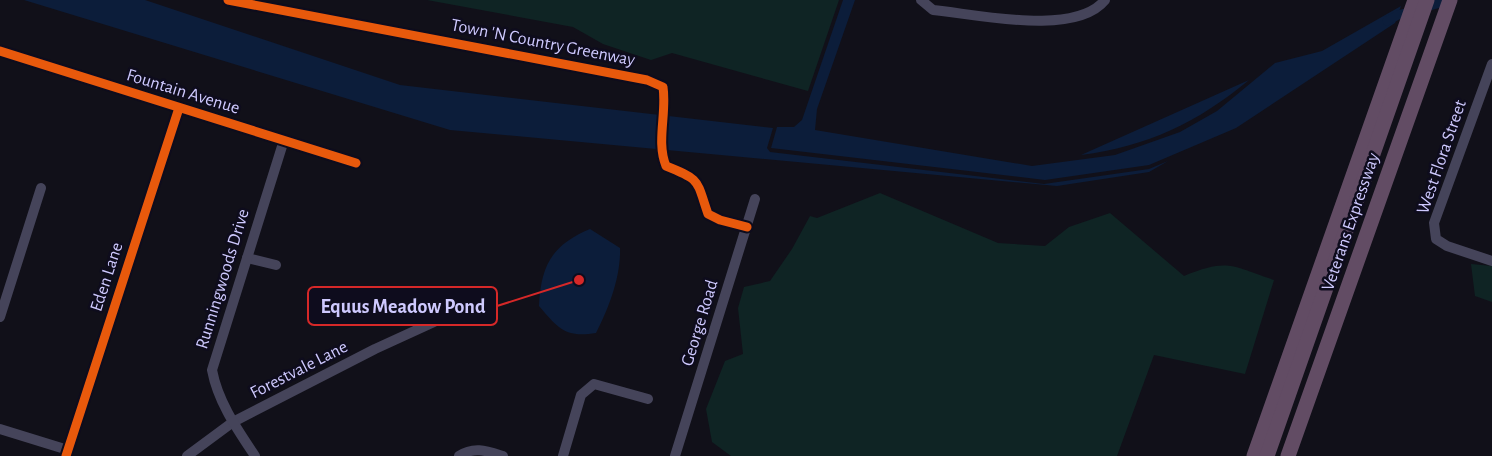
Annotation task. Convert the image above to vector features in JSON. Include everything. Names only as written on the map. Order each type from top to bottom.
[{"type":"highway","name":"Veterans Expressway","points":[[1254,456],[1406,42],[1415,0]]},
{"type":"highway","points":[[1267,456],[1406,42],[1427,0]]},
{"type":"highway","name":"Veterans Expressway","points":[[1288,456],[1449,0]]},
{"type":"street","points":[[921,0],[933,10],[1045,21],[1089,14],[1105,0]]},
{"type":"street","name":"Fountain Avenue","points":[[0,51],[356,163]]},
{"type":"street","name":"West Flora Street","points":[[1492,64],[1434,223],[1436,238],[1447,246],[1492,261]]},
{"type":"street","name":"Eden Lane","points":[[67,453],[179,108]]},
{"type":"street","name":"Runningwoods Drive","points":[[255,456],[233,422],[215,387],[212,370],[284,140]]},
{"type":"street","points":[[0,317],[41,188]]},
{"type":"street","name":"George Road","points":[[675,456],[754,199]]},
{"type":"street","points":[[247,258],[276,265]]},
{"type":"street","name":"Forestvale Lane","points":[[187,456],[233,422],[448,314],[457,299]]},
{"type":"street","points":[[563,456],[581,395],[594,384],[648,399]]},
{"type":"street","points":[[0,429],[67,453]]},
{"type":"street","points":[[459,456],[468,450],[482,450],[503,456]]},
{"type":"green space","points":[[427,0],[839,0],[808,91],[672,53],[651,60],[603,44],[573,27]]},
{"type":"green space","points":[[880,193],[998,243],[1045,246],[1069,227],[1110,213],[1184,276],[1211,267],[1230,266],[1274,280],[1245,374],[1154,355],[1117,456],[731,456],[712,442],[706,409],[725,361],[743,354],[738,308],[744,287],[770,281],[792,249],[810,216],[817,218]]},
{"type":"green space","points":[[1471,264],[1492,266],[1492,302],[1475,296]]},
{"type":"water","points":[[24,0],[145,0],[400,85],[773,128],[767,148],[770,152],[1044,184],[1149,169],[1168,161],[1149,172],[1057,186],[450,130]]},
{"type":"water","points":[[843,0],[855,0],[817,109],[815,130],[1032,166],[1115,155],[1180,132],[1217,111],[1275,63],[1322,51],[1401,6],[1395,23],[1236,128],[1149,165],[1045,180],[771,148],[777,127],[794,127],[802,120]]},
{"type":"water","points":[[1249,80],[1210,109],[1171,130],[1128,146],[1081,155]]},
{"type":"water","points":[[590,229],[620,248],[620,259],[610,303],[596,333],[577,334],[557,326],[539,306],[540,292],[542,279],[551,258],[566,242]]},
{"type":"waterway","points":[[1387,21],[1398,15],[1451,0]]},
{"type":"cycle path","name":"Town 'N Country Greenway","points":[[228,0],[647,80],[663,87],[662,147],[666,166],[686,174],[696,182],[708,214],[720,220],[747,227]]},
{"type":"cycle path","points":[[0,51],[356,163]]},
{"type":"cycle path","points":[[66,456],[179,108]]},
{"type":"place","name":"Equus Meadow Pond","points":[[579,280]]}]
